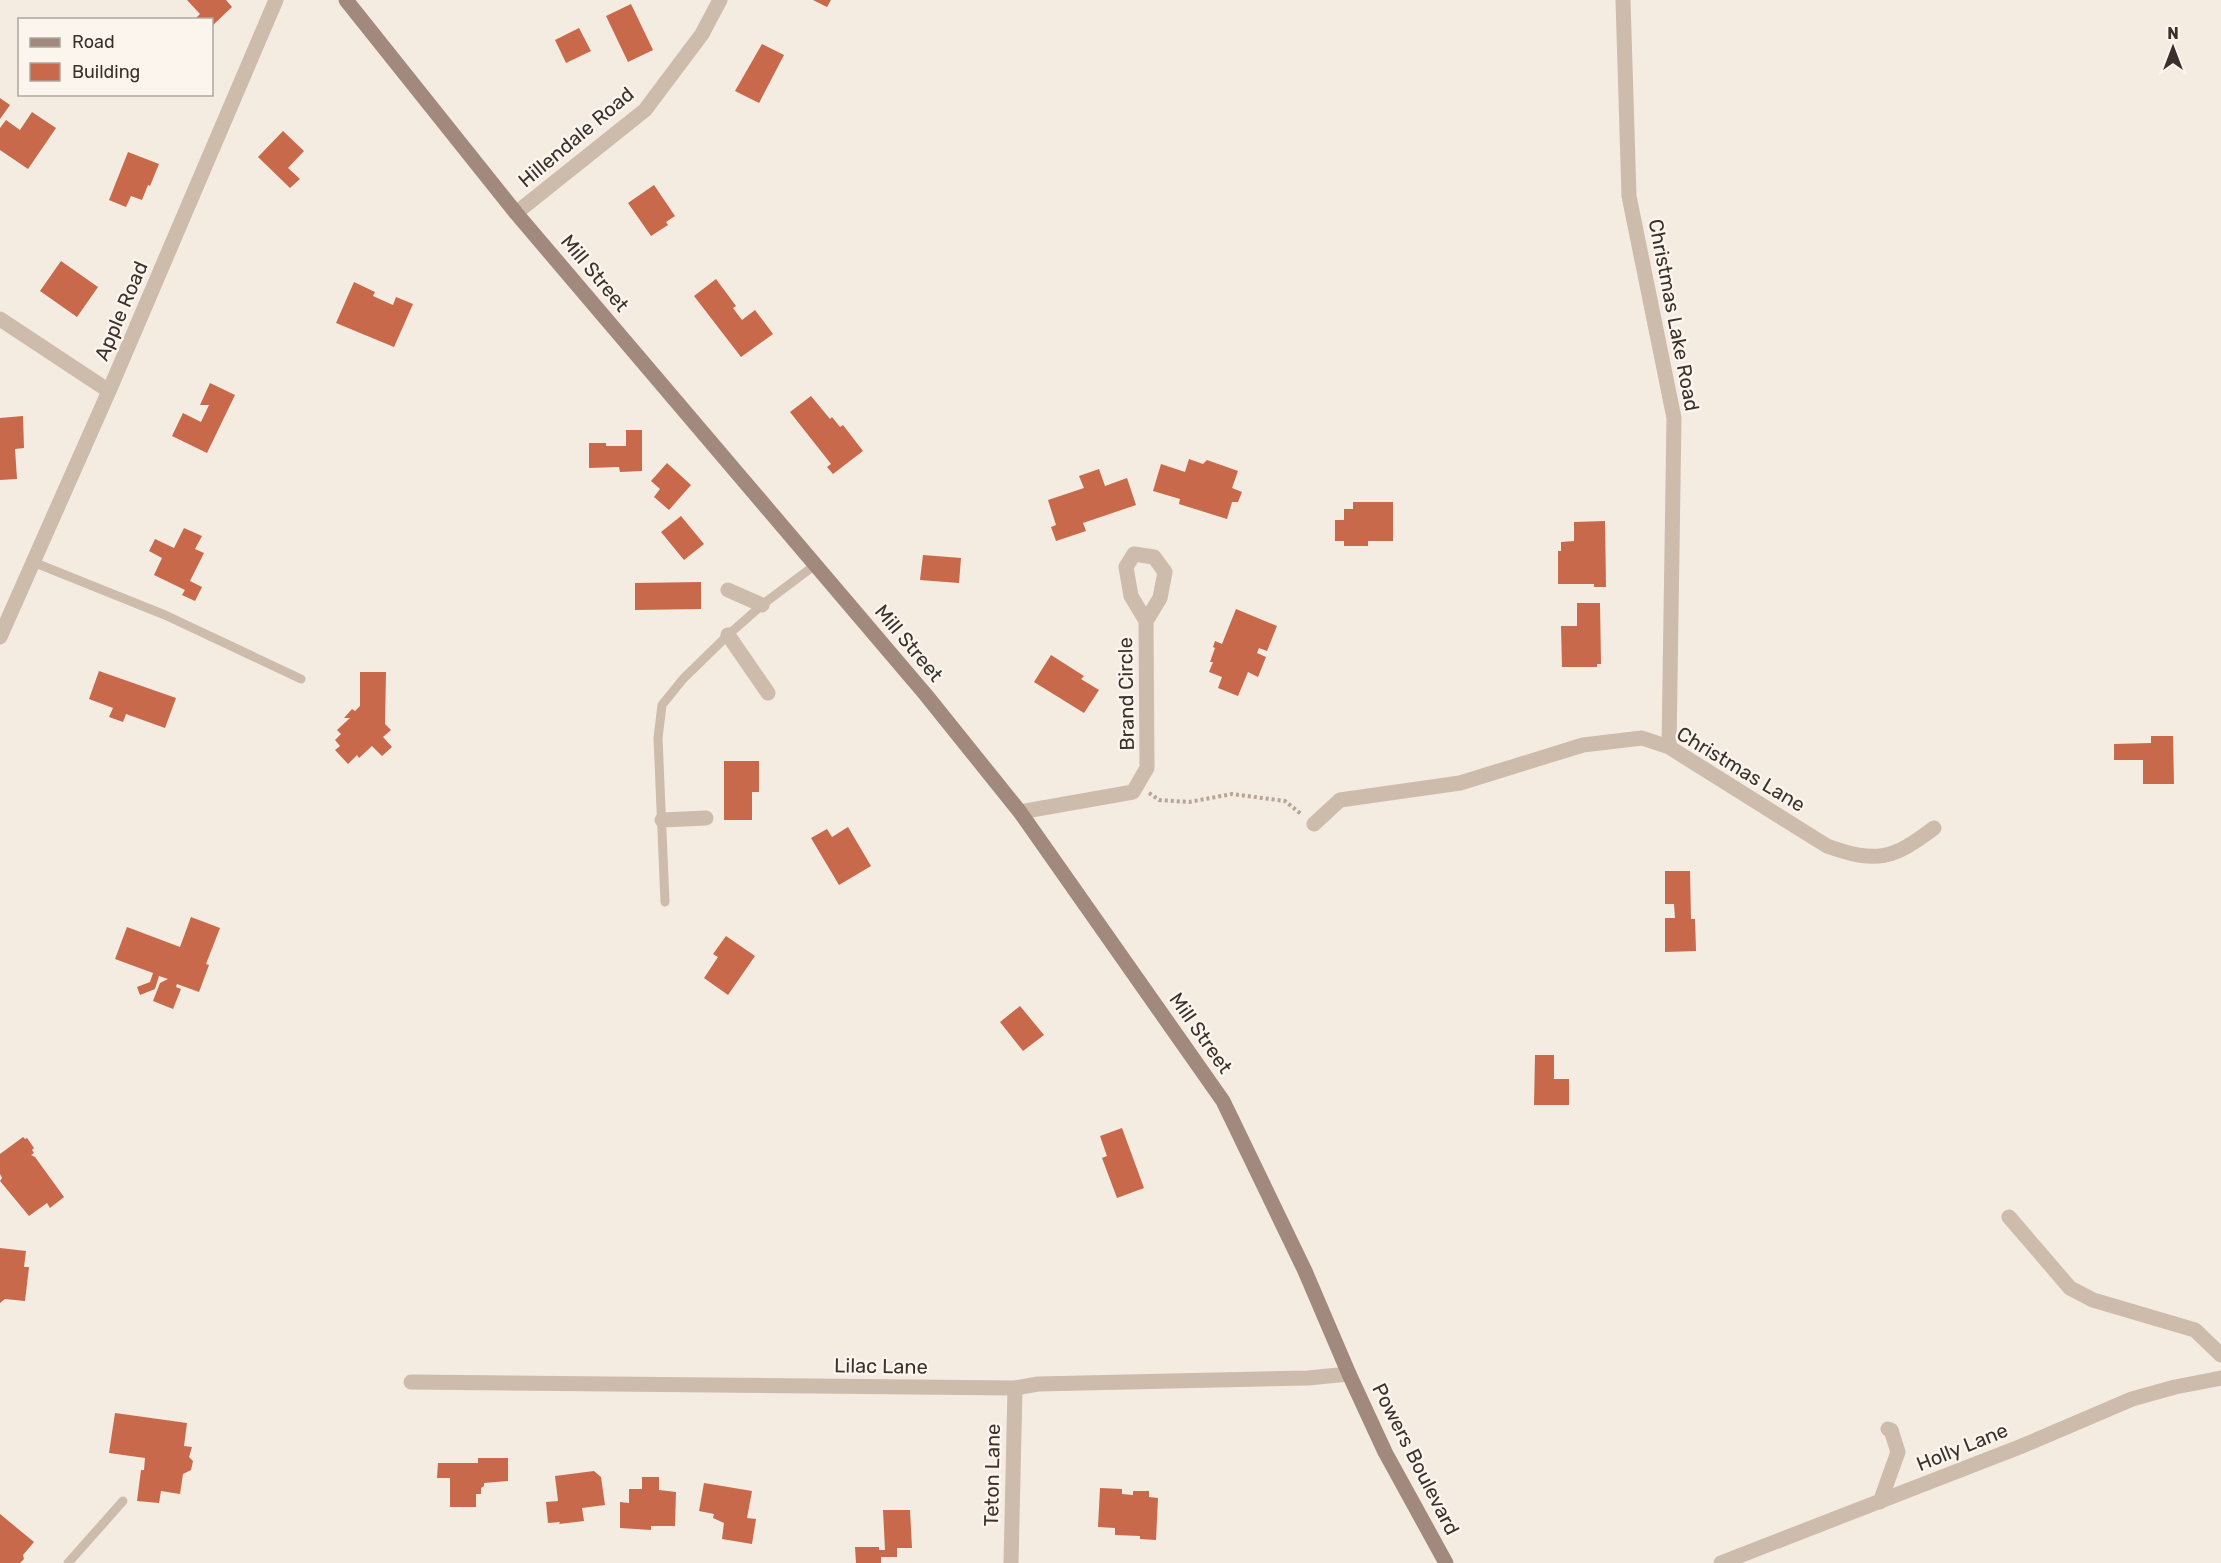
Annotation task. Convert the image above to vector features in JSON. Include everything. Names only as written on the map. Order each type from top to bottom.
[{"type":"main road","name":"Mill Street","points":[[346,0],[516,213],[926,695],[1020,812],[1223,1101],[1305,1271],[1349,1374]]},
{"type":"main road","name":"Powers Boulevard","points":[[1349,1374],[1385,1452],[1446,1563]]},
{"type":"street","name":"Apple Road","points":[[0,637],[109,391],[276,0]]},
{"type":"street","name":"Hillendale Road","points":[[516,213],[645,110],[702,34],[720,0]]},
{"type":"street","name":"Christmas Lake Road","points":[[1623,0],[1629,196],[1674,418],[1669,747]]},
{"type":"street","points":[[0,319],[109,391]]},
{"type":"street","points":[[728,590],[762,605]]},
{"type":"street","name":"Brand Circle","points":[[1137,785],[1147,768],[1146,621]]},
{"type":"street","points":[[728,635],[768,693]]},
{"type":"street","name":"Christmas Lane","points":[[1314,824],[1340,800],[1460,783],[1583,745],[1642,738],[1669,747],[1827,846],[1855,855],[1885,856],[1909,846],[1934,828]]},
{"type":"street","points":[[1020,812],[1133,792],[1137,785]]},
{"type":"street","points":[[662,820],[706,818]]},
{"type":"street","points":[[2009,1217],[2070,1288],[2093,1300],[2195,1330],[2221,1355]]},
{"type":"street","name":"Lilac Lane","points":[[411,1382],[1015,1388],[1038,1384],[1308,1378],[1349,1374]]},
{"type":"street","name":"Holly Lane","points":[[1721,1563],[1881,1502],[2132,1400],[2175,1387],[2221,1378]]},
{"type":"street","name":"Teton Lane","points":[[1011,1563],[1015,1388]]},
{"type":"street","points":[[1881,1502],[1898,1452],[1891,1430],[1888,1429]]},
{"type":"lane","points":[[33,562],[165,615],[301,679]]},
{"type":"lane","points":[[665,902],[658,738],[662,705],[683,679],[728,635],[762,605],[815,565]]},
{"type":"lane","points":[[68,1563],[123,1501]]},
{"type":"path","points":[[1137,785],[1159,800],[1189,802],[1232,794],[1285,801],[1314,824]]},
{"type":"building","points":[[187,0],[226,0],[232,7],[213,25],[213,18],[196,18],[200,14]]},
{"type":"building","points":[[813,0],[831,0],[827,7]]},
{"type":"building","points":[[631,4],[653,50],[628,62],[606,16]]},
{"type":"building","points":[[579,28],[591,51],[566,63],[555,40]]},
{"type":"building","points":[[762,44],[784,55],[759,103],[735,91]]},
{"type":"building","points":[[0,98],[10,105],[0,119]]},
{"type":"building","points":[[32,112],[56,128],[28,169],[0,150],[0,128],[6,120],[20,130]]},
{"type":"building","points":[[283,131],[304,151],[288,168],[300,179],[290,188],[258,157]]},
{"type":"building","points":[[128,152],[159,164],[142,200],[131,196],[126,207],[109,200]]},
{"type":"building","points":[[654,185],[675,216],[666,222],[668,225],[651,236],[628,203]]},
{"type":"building","points":[[61,261],[98,287],[77,317],[40,291]]},
{"type":"building","points":[[716,279],[736,306],[733,308],[742,320],[755,310],[773,334],[741,357],[694,296]]},
{"type":"building","points":[[354,282],[375,292],[373,296],[393,305],[396,297],[413,304],[394,347],[336,323]]},
{"type":"building","points":[[210,383],[235,395],[207,453],[172,436],[183,413],[201,422],[209,405],[200,405]]},
{"type":"building","points":[[811,396],[830,419],[832,417],[840,427],[843,425],[863,451],[833,474],[827,467],[831,464],[790,412]]},
{"type":"building","points":[[23,416],[24,448],[15,449],[17,479],[0,480],[0,418]]},
{"type":"building","points":[[626,430],[642,430],[642,471],[620,472],[619,467],[589,468],[589,443],[626,446]]},
{"type":"building","points":[[1189,459],[1203,464],[1207,460],[1238,471],[1232,488],[1242,492],[1238,502],[1232,502],[1227,519],[1179,504],[1180,499],[1153,491],[1161,464],[1185,472]]},
{"type":"building","points":[[667,463],[691,485],[669,510],[654,497],[660,489],[651,481]]},
{"type":"building","points":[[1099,469],[1105,486],[1127,478],[1136,505],[1083,523],[1086,531],[1056,541],[1051,527],[1056,525],[1048,500],[1084,488],[1079,476]]},
{"type":"building","points":[[1353,502],[1393,502],[1393,541],[1368,541],[1368,546],[1344,546],[1344,541],[1335,541],[1335,520],[1344,520],[1344,509],[1353,509]]},
{"type":"building","points":[[681,516],[704,544],[684,560],[661,532]]},
{"type":"building","points":[[1605,521],[1606,587],[1594,587],[1594,584],[1558,584],[1558,551],[1561,551],[1561,542],[1574,541],[1574,522]]},
{"type":"building","points":[[184,528],[202,536],[195,549],[204,553],[190,581],[202,587],[195,601],[182,595],[185,590],[154,575],[162,558],[149,551],[155,539],[174,548]]},
{"type":"building","points":[[923,555],[961,558],[959,583],[920,580]]},
{"type":"building","points":[[701,582],[701,609],[635,610],[635,583]]},
{"type":"building","points":[[1577,603],[1600,603],[1601,664],[1597,664],[1597,667],[1562,667],[1561,626],[1577,626]]},
{"type":"building","points":[[1236,609],[1277,626],[1267,651],[1259,648],[1257,653],[1266,657],[1258,677],[1248,672],[1238,696],[1218,688],[1222,677],[1209,672],[1213,662],[1210,662],[1215,641],[1222,644]]},
{"type":"building","points":[[1051,655],[1084,676],[1081,679],[1099,690],[1084,713],[1034,682]]},
{"type":"building","points":[[99,671],[176,698],[165,728],[126,714],[123,722],[109,717],[113,708],[89,699]]},
{"type":"building","points":[[360,672],[386,672],[385,724],[391,730],[383,737],[392,747],[382,756],[372,746],[348,764],[335,750],[340,746],[335,740],[341,734],[337,730],[350,718],[344,718],[352,709],[355,711],[360,706]]},
{"type":"building","points":[[2151,736],[2173,736],[2174,784],[2143,784],[2143,760],[2114,760],[2114,744],[2151,743]]},
{"type":"building","points":[[724,761],[759,761],[759,792],[752,792],[752,820],[724,820]]},
{"type":"building","points":[[848,827],[871,866],[839,885],[811,838],[827,829],[832,837]]},
{"type":"building","points":[[1665,871],[1690,871],[1691,919],[1695,919],[1696,951],[1665,952],[1665,918],[1675,918],[1674,904],[1665,904]]},
{"type":"building","points":[[191,917],[220,928],[206,964],[209,965],[199,992],[177,984],[176,987],[181,989],[173,1009],[153,1001],[160,983],[168,979],[159,976],[155,989],[140,995],[137,987],[150,982],[153,973],[115,959],[127,927],[180,947]]},
{"type":"building","points":[[726,936],[755,956],[728,995],[704,978],[718,957],[713,954]]},
{"type":"building","points":[[1020,1006],[1044,1035],[1023,1051],[1000,1022]]},
{"type":"building","points":[[1535,1055],[1554,1055],[1554,1079],[1569,1079],[1569,1105],[1534,1105]]},
{"type":"building","points":[[1122,1128],[1144,1188],[1117,1198],[1102,1158],[1107,1156],[1100,1136]]},
{"type":"building","points":[[23,1137],[27,1138],[34,1148],[32,1150],[34,1153],[31,1155],[35,1157],[64,1197],[50,1208],[47,1203],[29,1216],[0,1181],[2,1178],[0,1154]]},
{"type":"building","points":[[0,1248],[26,1251],[24,1267],[29,1267],[25,1301],[5,1299],[0,1303]]},
{"type":"building","points":[[115,1413],[187,1423],[184,1446],[192,1447],[189,1457],[193,1461],[191,1470],[183,1474],[180,1494],[161,1491],[159,1503],[137,1501],[145,1458],[109,1453]]},
{"type":"building","points":[[478,1458],[508,1458],[508,1481],[484,1483],[481,1494],[476,1494],[476,1507],[450,1507],[450,1478],[437,1478],[438,1463],[478,1463]]},
{"type":"building","points":[[594,1471],[601,1477],[605,1505],[582,1508],[584,1521],[548,1523],[546,1502],[558,1501],[555,1476]]},
{"type":"building","points":[[642,1477],[659,1477],[659,1490],[676,1492],[675,1526],[651,1526],[651,1530],[620,1528],[620,1502],[629,1503],[629,1489],[642,1489]]},
{"type":"building","points":[[704,1483],[752,1491],[747,1518],[756,1519],[752,1544],[722,1539],[724,1523],[713,1518],[714,1514],[699,1511]]},
{"type":"building","points":[[1100,1488],[1122,1489],[1122,1494],[1133,1495],[1133,1491],[1149,1491],[1149,1497],[1158,1498],[1156,1540],[1140,1539],[1140,1536],[1115,1535],[1115,1528],[1098,1527]]},
{"type":"building","points":[[883,1510],[910,1510],[912,1548],[897,1548],[897,1557],[881,1557],[881,1563],[856,1563],[855,1547],[879,1547],[879,1550],[885,1550]]},
{"type":"building","points":[[0,1514],[34,1542],[23,1555],[24,1559],[20,1563],[0,1563]]}]
